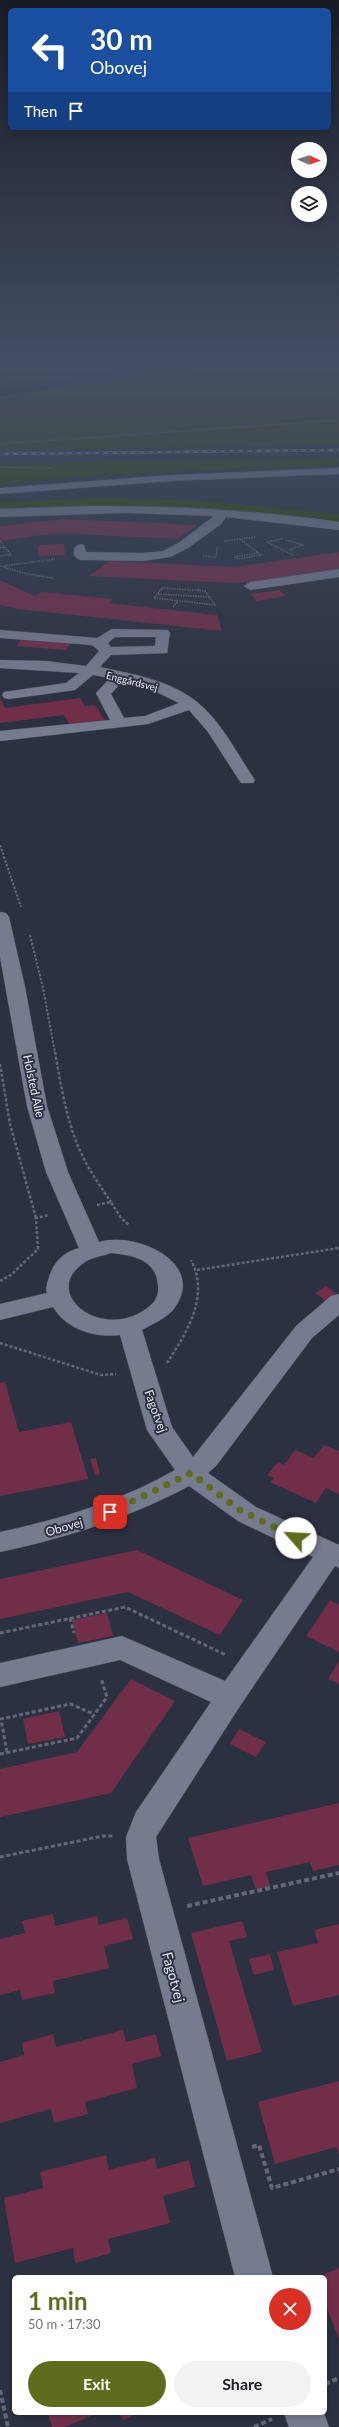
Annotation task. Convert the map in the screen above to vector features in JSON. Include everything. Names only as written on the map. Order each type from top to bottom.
[{"type":"street","points":[[0,491],[155,479]]},
{"type":"street","points":[[0,513],[90,509],[222,513],[339,526]]},
{"type":"street","points":[[80,548],[80,556],[151,556],[173,551],[217,521],[222,513]]},
{"type":"street","points":[[250,586],[339,573]]},
{"type":"street","points":[[0,634],[103,647],[89,671],[70,687],[9,694]]},
{"type":"street","name":"Enggårdsvej","points":[[0,664],[52,666],[89,671],[118,677],[165,690],[190,704],[201,713],[247,780]]},
{"type":"street","points":[[118,677],[103,694],[119,723]]},
{"type":"street","points":[[0,736],[156,718],[190,704]]},
{"type":"street","name":"Holsted Alle","points":[[0,917],[16,987],[37,1106],[57,1172],[90,1248]]},
{"type":"street","points":[[111,1246],[131,1248],[149,1254],[162,1265],[170,1278],[171,1293],[163,1307],[148,1319],[129,1326],[109,1329],[84,1325],[73,1321],[60,1312],[51,1300],[49,1287],[52,1275],[60,1263],[74,1254],[90,1248],[111,1246]]},
{"type":"street","points":[[0,1312],[51,1300]]},
{"type":"street","name":"Obovej","points":[[0,1542],[86,1521],[122,1508],[191,1473],[207,1458],[304,1332],[339,1302]]},
{"type":"street","name":"Fagotvej","points":[[129,1326],[160,1430],[191,1473],[208,1488],[247,1514],[334,1555],[230,1696],[147,1822],[141,1837],[143,1859],[253,2275]]},
{"type":"street","points":[[0,1675],[122,1648],[230,1696]]},
{"type":"street","points":[[305,2415],[309,2427]]},
{"type":"path","points":[[192,539],[226,541],[262,536]]},
{"type":"path","points":[[273,537],[277,540]]},
{"type":"path","points":[[240,539],[261,555],[238,559],[235,557],[258,553]]},
{"type":"path","points":[[283,539],[303,545],[289,550],[273,547],[267,542],[283,539]]},
{"type":"path","points":[[0,541],[11,555],[0,556]]},
{"type":"path","points":[[0,548],[5,547]]},
{"type":"path","points":[[289,550],[293,555]]},
{"type":"path","points":[[1,566],[55,559]]},
{"type":"path","points":[[1,566],[27,574],[53,578]]},
{"type":"path","points":[[162,588],[167,589],[205,591],[215,605],[154,598],[162,588]]},
{"type":"path","points":[[157,594],[209,597]]},
{"type":"path","points":[[171,600],[175,595]]},
{"type":"path","points":[[173,607],[178,601]]},
{"type":"path","points":[[0,846],[23,912]]},
{"type":"path","points":[[30,934],[40,970],[66,1102],[79,1148],[110,1202],[121,1218],[135,1228]]},
{"type":"path","points":[[0,1064],[10,1124],[36,1218],[38,1250],[16,1271],[0,1281]]},
{"type":"path","points":[[36,1218],[110,1202]]},
{"type":"path","points":[[170,1278],[198,1269],[339,1248]]},
{"type":"path","points":[[0,1343],[101,1375],[165,1367],[178,1345],[193,1312],[200,1287],[198,1269],[186,1255]]},
{"type":"path","points":[[0,1754],[77,1738],[107,1697],[94,1654]]},
{"type":"path","points":[[7,1752],[1,1719],[70,1704],[94,1714]]},
{"type":"path","points":[[0,1857],[103,1836],[141,1837]]},
{"type":"path","points":[[157,1913],[339,1873]]},
{"type":"path","points":[[221,2156],[259,2145],[272,2188],[339,2169]]},
{"type":"path","points":[[327,2383],[339,2378]]},
{"type":"path","points":[[0,2390],[8,2427]]},
{"type":"green space","points":[[0,479],[52,479],[0,484]]},
{"type":"green space","points":[[103,498],[208,501],[339,514],[339,524],[198,509],[85,506],[0,509],[0,502]]},
{"type":"building","points":[[63,519],[197,525],[177,539],[56,533],[0,541],[0,526]]},
{"type":"building","points":[[64,544],[65,555],[38,556],[38,545]]},
{"type":"building","points":[[339,552],[339,568],[251,582],[233,583],[89,576],[110,561],[234,567]]},
{"type":"building","points":[[0,580],[32,595],[38,595],[41,592],[112,599],[109,603],[217,615],[222,631],[18,609],[0,605]]},
{"type":"building","points":[[279,590],[286,596],[257,601],[250,594]]},
{"type":"building","points":[[21,639],[71,643],[66,650],[17,646]]},
{"type":"building","points":[[0,698],[5,708],[80,698],[85,706],[95,705],[105,720],[70,725],[64,715],[0,723]]},
{"type":"building","points":[[326,1286],[337,1294],[326,1301],[315,1293]]},
{"type":"building","points":[[5,1382],[19,1432],[71,1422],[88,1479],[0,1496],[0,1383]]},
{"type":"building","points":[[324,1445],[339,1451],[339,1494],[326,1488],[316,1503],[270,1482],[274,1478],[267,1475],[278,1462],[284,1465],[295,1450],[314,1458]]},
{"type":"building","points":[[96,1458],[100,1474],[95,1475],[90,1459]]},
{"type":"building","points":[[137,1550],[243,1600],[220,1635],[128,1592],[0,1619],[0,1579]]},
{"type":"building","points":[[330,1600],[339,1605],[339,1652],[306,1636]]},
{"type":"building","points":[[107,1613],[113,1636],[78,1643],[72,1620]]},
{"type":"building","points":[[339,1661],[339,1684],[328,1679]]},
{"type":"building","points":[[131,1679],[175,1701],[111,1793],[0,1817],[0,1769],[77,1752]]},
{"type":"building","points":[[59,1711],[65,1737],[28,1744],[23,1719]]},
{"type":"building","points":[[239,1729],[266,1742],[256,1757],[230,1744]]},
{"type":"building","points":[[339,1803],[339,1865],[313,1871],[310,1862],[266,1872],[270,1886],[256,1890],[251,1875],[203,1886],[188,1838]]},
{"type":"building","points":[[53,1914],[55,1926],[97,1916],[99,1925],[127,1918],[133,1939],[104,1946],[109,1968],[53,1981],[55,1993],[22,2000],[20,1990],[0,1995],[0,1939],[25,1933],[22,1921]]},
{"type":"building","points":[[242,1921],[247,1937],[229,1941],[262,2052],[227,2061],[191,1933]]},
{"type":"building","points":[[339,1924],[339,1995],[293,2006],[277,1952],[318,1943],[314,1930]]},
{"type":"building","points":[[270,1954],[274,1970],[254,1975],[249,1959]]},
{"type":"building","points":[[123,2030],[126,2042],[156,2034],[161,2056],[132,2064],[137,2088],[85,2102],[88,2114],[54,2123],[51,2109],[0,2123],[0,2062],[24,2055],[22,2043],[53,2034],[56,2047]]},
{"type":"building","points":[[339,2081],[339,2155],[336,2147],[275,2164],[258,2102]]},
{"type":"building","points":[[106,2155],[109,2170],[155,2158],[157,2169],[189,2160],[195,2187],[163,2196],[170,2223],[108,2239],[111,2253],[75,2263],[73,2248],[15,2263],[4,2198],[43,2188],[40,2172]]},
{"type":"building","points":[[339,2268],[339,2339],[327,2308],[327,2275],[323,2275]]},
{"type":"building","points":[[49,2415],[93,2415],[65,2427],[52,2427]]},
{"type":"building","points":[[122,2415],[134,2415],[123,2420]]},
{"type":"route","points":[[110,1512],[122,1508],[191,1473],[208,1488],[238,1509],[296,1538]]}]
